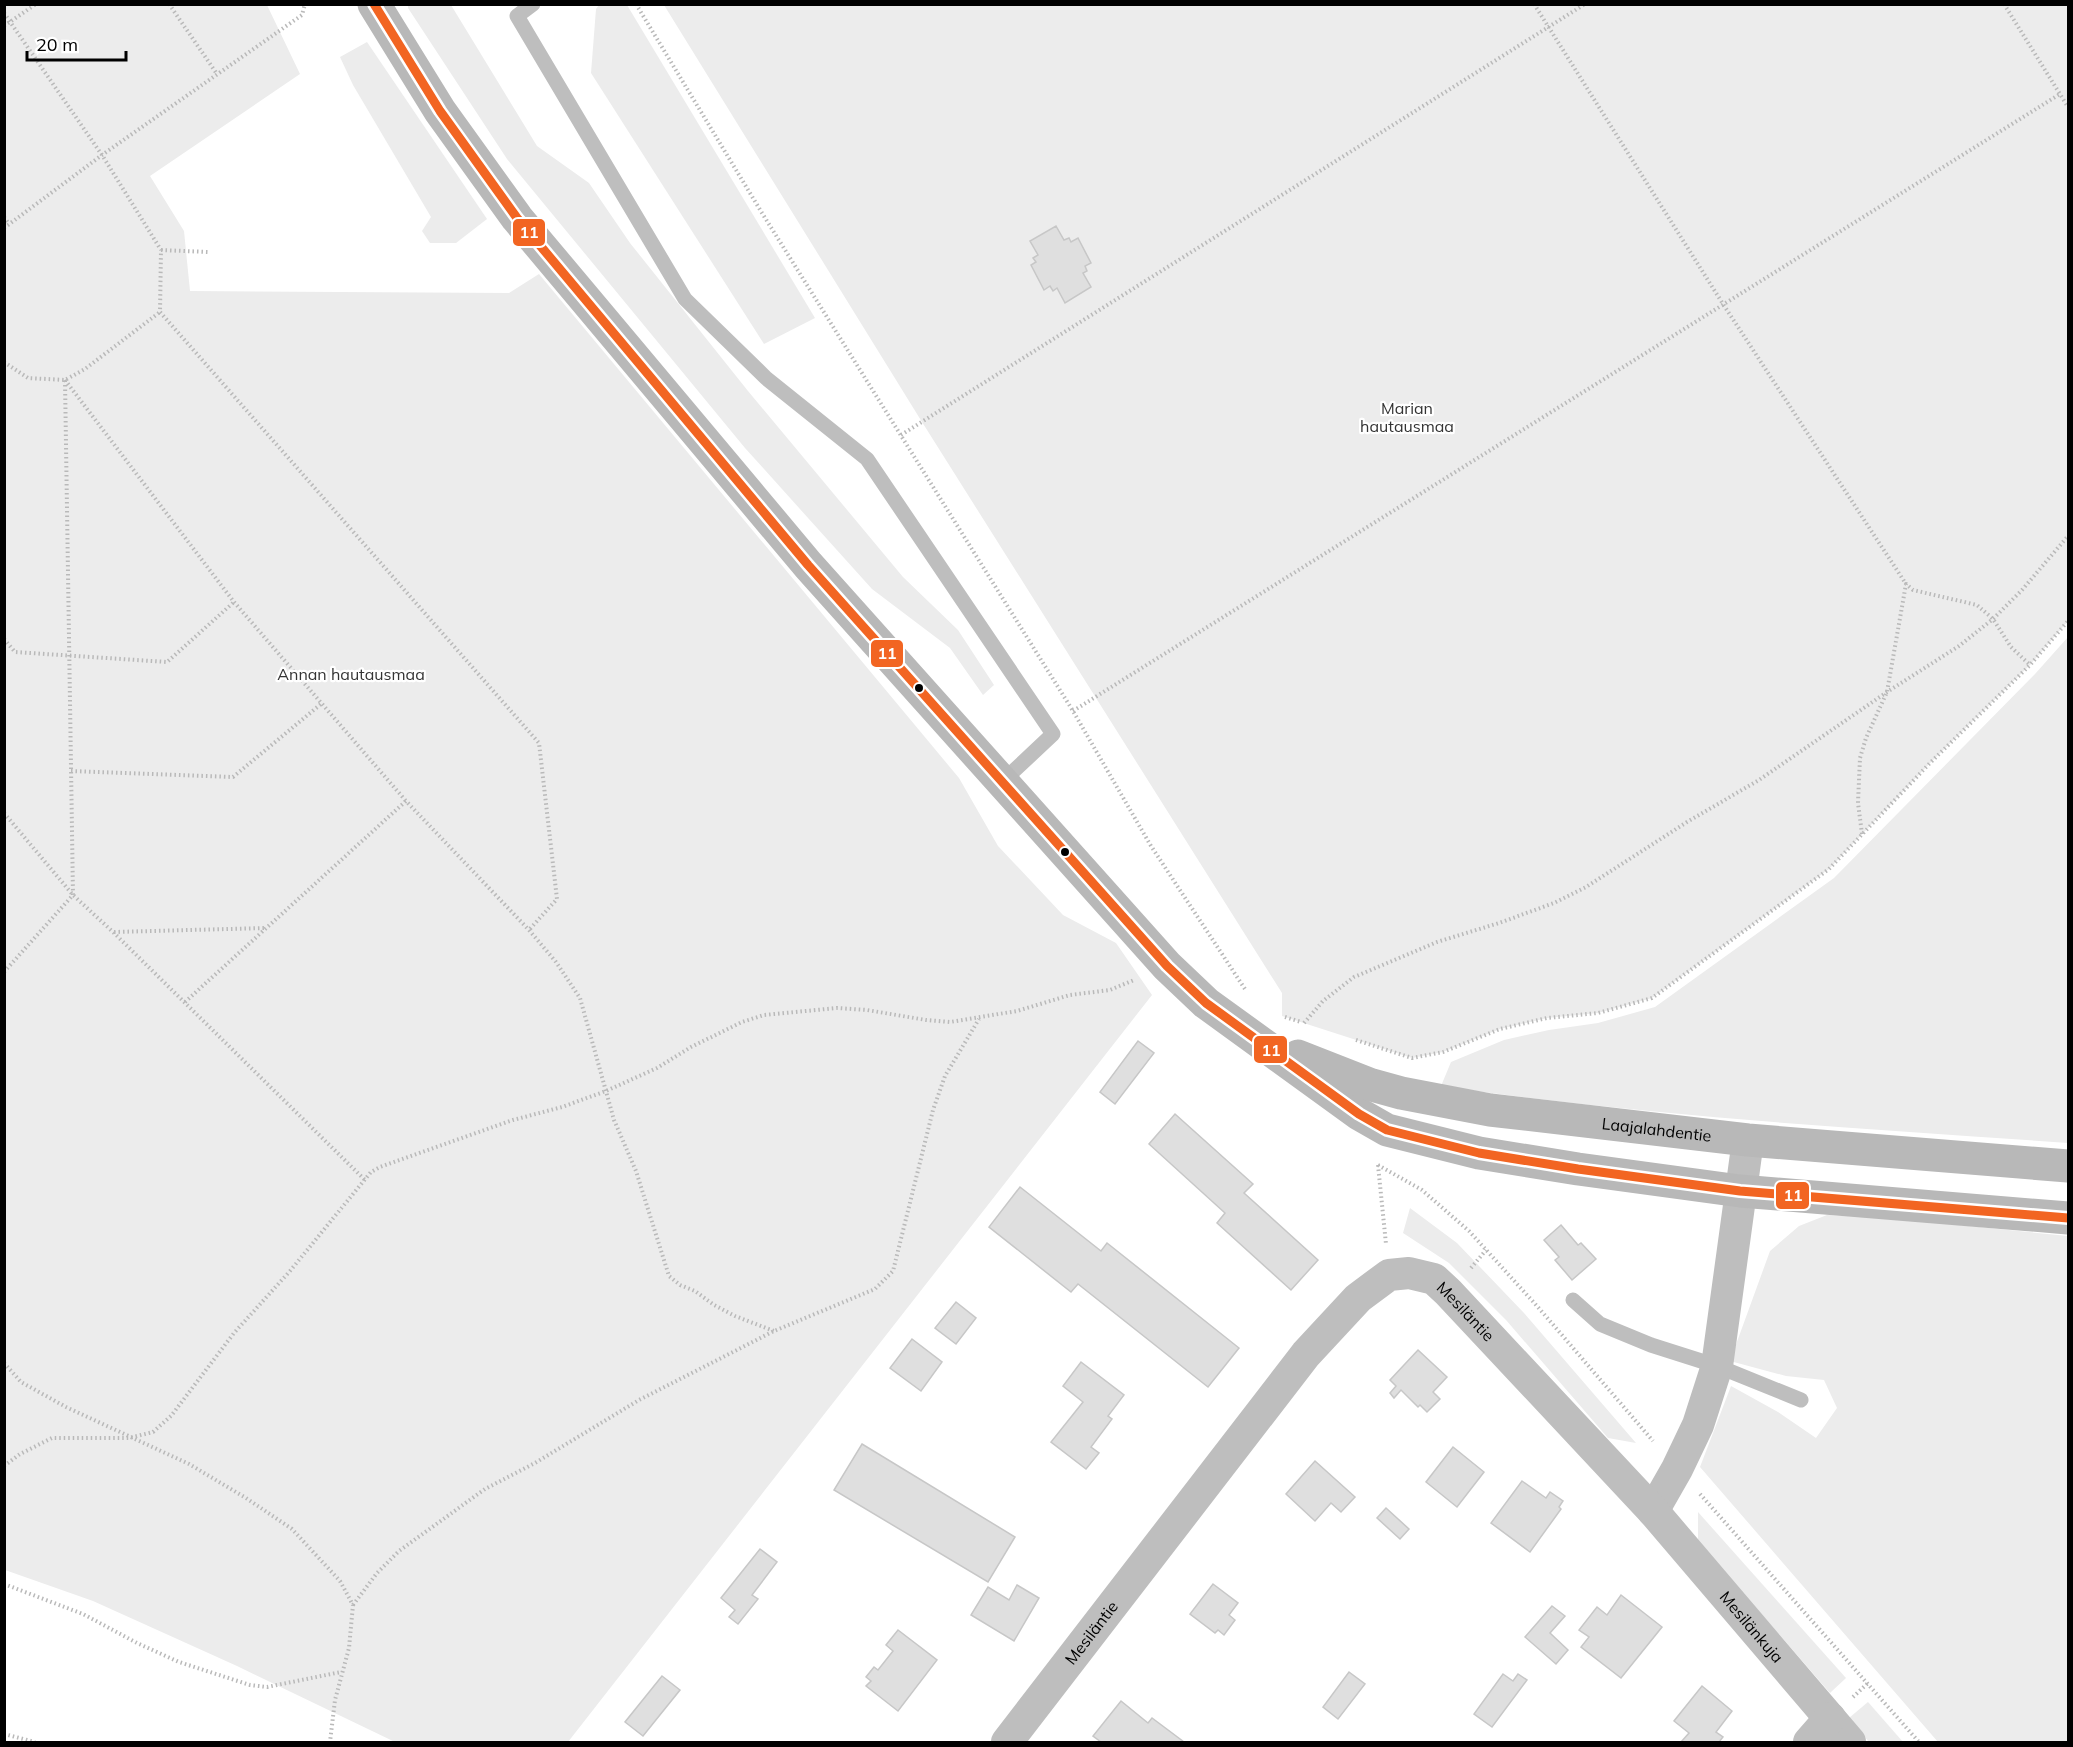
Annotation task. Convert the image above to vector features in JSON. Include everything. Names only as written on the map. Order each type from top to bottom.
[{"type":"street","name":"Laajalahdentie","points":[[374,4],[440,111],[517,218],[808,565],[1167,966],[1206,1003],[1359,1114],[1387,1130],[1479,1154],[1740,1191],[2068,1218]]},
{"type":"street","name":"Laajalahdentie","points":[[1256,1039],[1372,1085],[1401,1093],[1490,1110],[1748,1140],[2068,1166]]},
{"type":"street","points":[[1653,1511],[1698,1425],[1717,1366],[1748,1140]]},
{"type":"street","name":"Mesiläntie","points":[[1007,1743],[1306,1354],[1358,1298],[1389,1275],[1409,1273],[1434,1279],[1653,1511]]},
{"type":"street","name":"Mesilänkuja","points":[[1653,1511],[1850,1743]]},
{"type":"street","points":[[1809,1743],[1830,1718]]},
{"type":"lane","points":[[533,4],[517,16],[685,299],[766,378],[867,459],[1053,734],[1002,782]]},
{"type":"lane","points":[[1574,1300],[1600,1324],[1651,1345],[1717,1366],[1801,1400]]},
{"type":"path","points":[[4,26],[36,4]]},
{"type":"path","points":[[169,4],[217,74]]},
{"type":"path","points":[[4,228],[102,155],[302,15],[305,4]]},
{"type":"path","points":[[636,4],[762,213],[1073,711],[1151,846],[1250,996]]},
{"type":"path","points":[[1534,4],[1723,304],[1905,584],[1913,591],[1977,605],[1993,618],[2011,647],[2030,665]]},
{"type":"path","points":[[901,435],[1585,4]]},
{"type":"path","points":[[2004,4],[2068,107]]},
{"type":"path","points":[[4,13],[102,155],[161,250],[160,312],[539,742],[557,899],[529,930]]},
{"type":"path","points":[[1073,711],[2060,94]]},
{"type":"path","points":[[4,217],[9,224]]},
{"type":"path","points":[[161,250],[208,252]]},
{"type":"path","points":[[5,362],[28,378],[65,380],[85,369],[160,312]]},
{"type":"path","points":[[65,380],[234,602],[406,801],[529,930],[556,962],[580,998],[614,1120],[636,1171],[669,1276],[714,1305],[774,1331]]},
{"type":"path","points":[[4,972],[73,896],[65,380]]},
{"type":"path","points":[[1304,1023],[1323,1001],[1354,977],[1437,942],[1554,903],[1586,887],[1686,822],[1759,780],[1887,692],[1959,646],[2022,590],[2068,536]]},
{"type":"path","points":[[1863,834],[1857,803],[1860,758],[1866,738],[1887,692],[1905,584]]},
{"type":"path","points":[[4,639],[15,652],[167,662],[234,602]]},
{"type":"path","points":[[1347,1037],[1412,1058],[1443,1052],[1500,1029],[1547,1018],[1598,1013],[1652,998],[1829,869],[1931,762],[2030,665],[2068,621]]},
{"type":"path","points":[[71,771],[232,777],[321,704]]},
{"type":"path","points":[[185,1002],[406,801]]},
{"type":"path","points":[[4,813],[73,896],[185,1002],[365,1180]]},
{"type":"path","points":[[113,932],[266,928]]},
{"type":"path","points":[[4,1466],[20,1454],[52,1438],[129,1438],[153,1432],[171,1416],[234,1333],[290,1271],[371,1172],[380,1167],[513,1120],[562,1107],[606,1091],[657,1068],[692,1047],[742,1022],[764,1015],[837,1008],[950,1022],[1017,1011],[1070,995],[1110,990],[1167,966]]},
{"type":"path","points":[[1282,1016],[1315,1026]]},
{"type":"path","points":[[330,1743],[341,1672],[349,1648],[353,1605],[377,1573],[399,1551],[485,1489],[639,1401],[774,1331],[874,1289],[893,1271],[933,1110],[945,1076],[979,1018]]},
{"type":"path","points":[[1378,1165],[1389,1275]]},
{"type":"path","points":[[4,1363],[21,1382],[129,1438],[189,1464],[246,1498],[291,1529],[340,1581],[353,1605]]},
{"type":"path","points":[[4,1584],[83,1614],[179,1662],[250,1685],[267,1688],[341,1672]]},
{"type":"path","points":[[4,1734],[34,1743]]},
{"type":"green space","name":"Annan hautausmaa","points":[[5,4],[267,5],[300,74],[150,176],[184,231],[190,291],[509,293],[539,274],[959,778],[998,846],[1063,915],[1116,943],[1152,995],[568,1742],[395,1742],[237,1666],[93,1601],[5,1570]]},
{"type":"green space","points":[[408,5],[451,5],[537,146],[589,183],[630,243],[748,391],[903,577],[958,630],[994,685],[983,695],[950,648],[872,589],[745,448],[507,159]]},
{"type":"green space","points":[[599,5],[627,5],[815,318],[764,344],[591,73],[596,9]]},
{"type":"green space","name":"Marian hautausmaa","points":[[664,5],[2068,5],[2068,621],[2030,665],[1931,762],[1829,869],[1652,998],[1598,1013],[1547,1018],[1500,1029],[1443,1052],[1412,1058],[1282,1016],[1282,993],[922,422]]},
{"type":"green space","points":[[367,42],[487,219],[456,243],[430,243],[422,231],[431,217],[353,85],[340,57]]},
{"type":"green space","points":[[2068,637],[2068,1143],[1676,1114],[1441,1086],[1451,1062],[1504,1040],[1549,1030],[1598,1023],[1655,1007],[1834,878],[2035,674]]},
{"type":"green space","points":[[1410,1208],[1457,1243],[1524,1313],[1636,1443],[1608,1438],[1506,1320],[1449,1263],[1403,1233]]},
{"type":"green space","points":[[1827,1215],[1887,1218],[2068,1236],[2068,1742],[1938,1742],[1700,1467],[1731,1386],[1778,1412],[1816,1438],[1837,1408],[1824,1380],[1786,1376],[1730,1361],[1770,1251],[1799,1226]]},
{"type":"green space","points":[[1698,1512],[1846,1678],[1830,1693],[1698,1541]]},
{"type":"green space","points":[[1868,1702],[1903,1742],[1869,1742],[1849,1718]]},
{"type":"building","points":[[1056,226],[1064,240],[1069,238],[1071,242],[1078,238],[1091,263],[1085,266],[1087,271],[1083,273],[1091,287],[1065,303],[1057,288],[1053,291],[1050,286],[1044,290],[1031,265],[1036,262],[1033,258],[1038,255],[1030,241]]},
{"type":"building","points":[[1138,1041],[1154,1053],[1115,1104],[1100,1092]]},
{"type":"building","points":[[1175,1114],[1253,1184],[1244,1193],[1318,1260],[1291,1290],[1217,1223],[1225,1213],[1149,1144]]},
{"type":"building","points":[[1020,1187],[1101,1251],[1107,1243],[1239,1348],[1208,1387],[1078,1284],[1071,1292],[989,1227]]},
{"type":"building","points":[[1561,1225],[1578,1245],[1581,1243],[1596,1259],[1572,1280],[1555,1260],[1559,1257],[1544,1240]]},
{"type":"building","points":[[956,1302],[976,1318],[956,1344],[935,1328]]},
{"type":"building","points":[[912,1339],[942,1362],[921,1391],[890,1368]]},
{"type":"building","points":[[1418,1350],[1447,1377],[1433,1392],[1440,1399],[1427,1412],[1420,1405],[1418,1407],[1401,1390],[1394,1398],[1390,1393],[1396,1386],[1390,1380]]},
{"type":"building","points":[[1081,1362],[1124,1395],[1108,1416],[1112,1419],[1091,1447],[1099,1453],[1086,1469],[1051,1442],[1083,1402],[1063,1386]]},
{"type":"building","points":[[862,1444],[1015,1537],[988,1582],[834,1490]]},
{"type":"building","points":[[1453,1447],[1484,1472],[1457,1507],[1426,1482]]},
{"type":"building","points":[[1315,1461],[1355,1497],[1341,1512],[1331,1503],[1315,1521],[1286,1494]]},
{"type":"building","points":[[1522,1481],[1546,1498],[1550,1492],[1563,1501],[1559,1507],[1561,1509],[1530,1552],[1491,1523]]},
{"type":"building","points":[[1386,1508],[1409,1529],[1400,1539],[1377,1518]]},
{"type":"building","points":[[760,1549],[777,1562],[752,1595],[758,1599],[738,1624],[729,1617],[735,1610],[721,1598]]},
{"type":"building","points":[[1213,1584],[1238,1603],[1229,1615],[1235,1620],[1224,1635],[1218,1630],[1215,1633],[1190,1614]]},
{"type":"building","points":[[1017,1585],[1039,1598],[1014,1641],[971,1615],[988,1587],[1009,1600]]},
{"type":"building","points":[[1621,1595],[1662,1627],[1621,1678],[1581,1647],[1589,1637],[1579,1630],[1597,1607],[1607,1615]]},
{"type":"building","points":[[1552,1606],[1565,1616],[1550,1633],[1568,1650],[1556,1664],[1525,1637]]},
{"type":"building","points":[[898,1630],[937,1660],[898,1711],[866,1686],[871,1681],[866,1677],[874,1667],[878,1670],[893,1651],[886,1645]]},
{"type":"building","points":[[1349,1672],[1365,1684],[1338,1719],[1323,1707]]},
{"type":"building","points":[[1503,1674],[1513,1681],[1518,1674],[1527,1680],[1492,1727],[1474,1714]]},
{"type":"building","points":[[662,1676],[680,1690],[643,1736],[625,1722]]},
{"type":"building","points":[[1702,1686],[1732,1711],[1716,1732],[1723,1737],[1719,1742],[1681,1742],[1689,1733],[1674,1721]]},
{"type":"building","points":[[1121,1701],[1148,1723],[1152,1718],[1184,1742],[1101,1742],[1093,1736]]},
{"type":"transit line","name":"11","points":[[374,4],[440,111],[517,218],[808,565],[1167,966],[1206,1003],[1359,1114],[1387,1130],[1479,1153],[1578,1169],[1740,1191],[2068,1218]]}]
